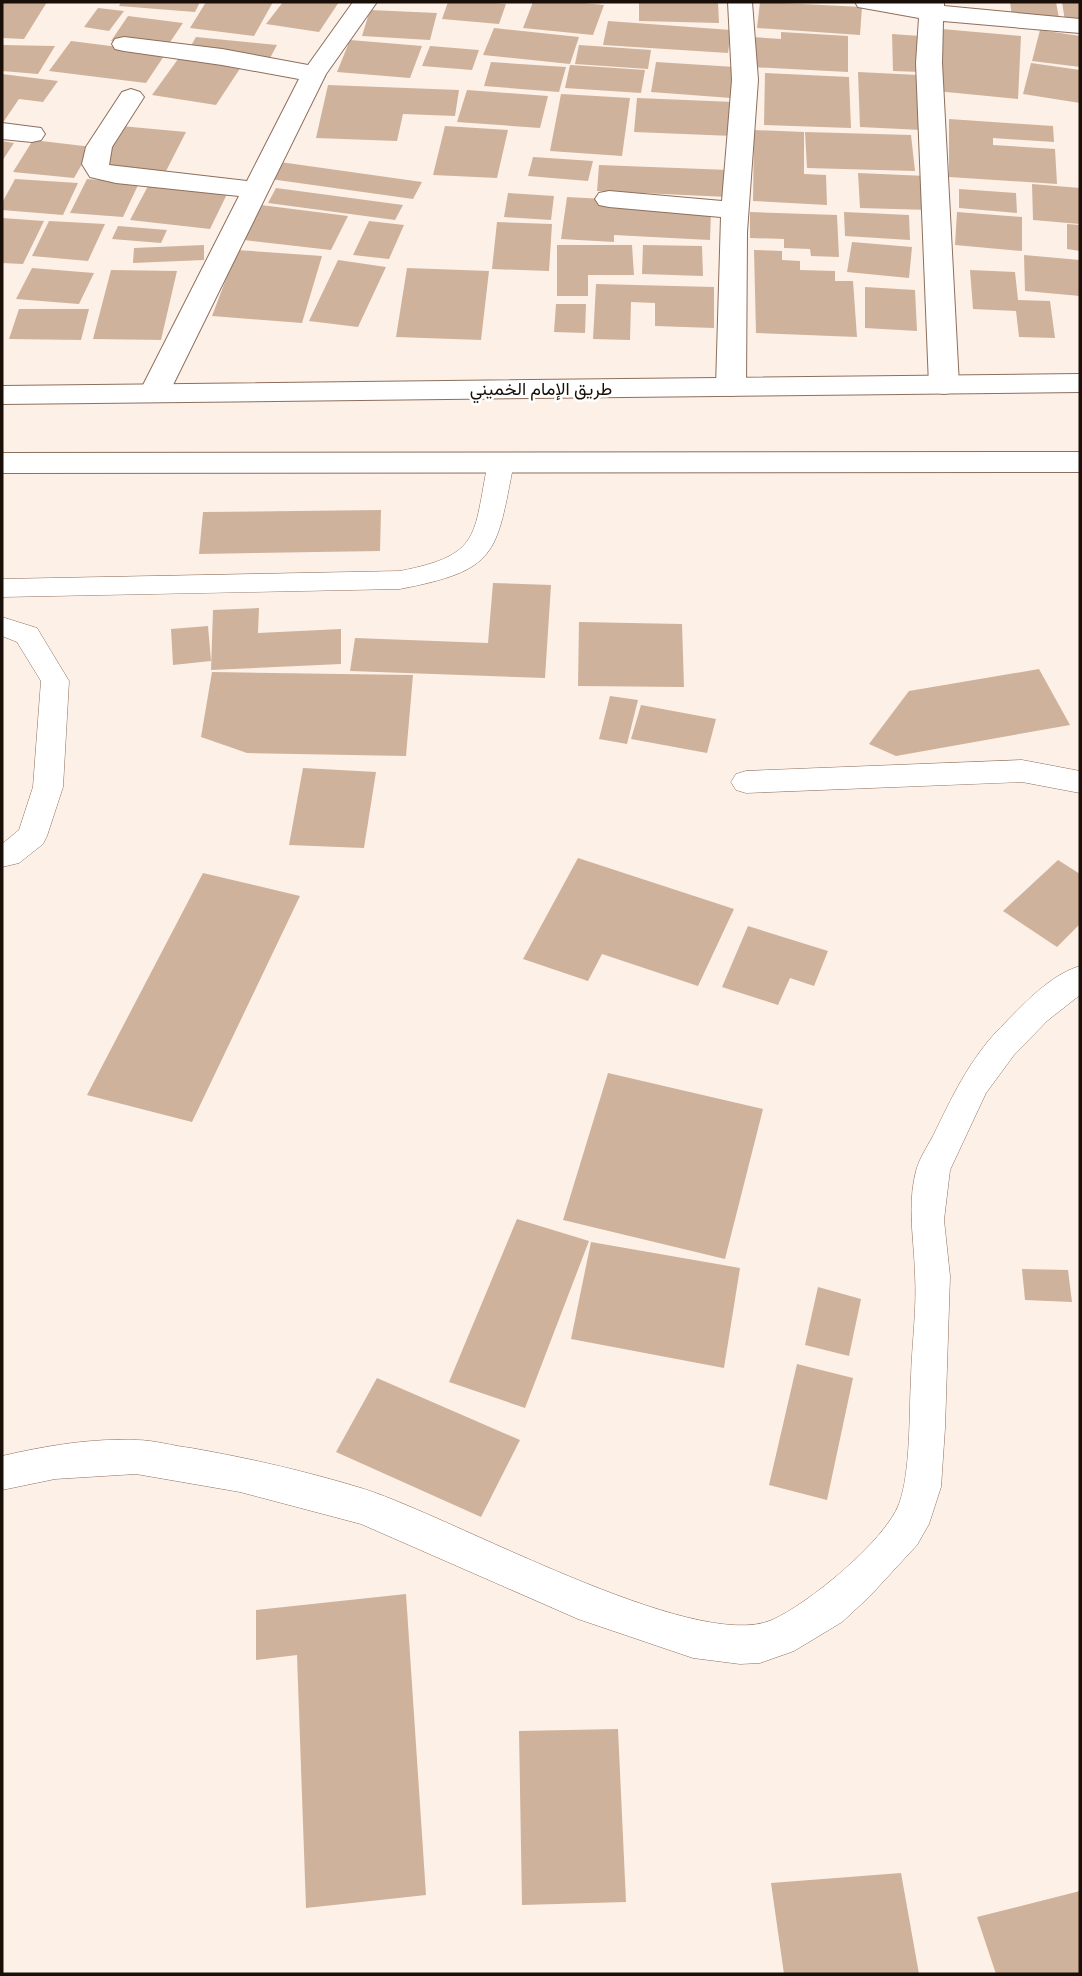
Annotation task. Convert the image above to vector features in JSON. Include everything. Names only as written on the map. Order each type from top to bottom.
[{"type":"main road","points":[[155,391],[314,74],[365,2]]},
{"type":"main road","points":[[731,387],[735,210],[744,124],[745,71],[740,2]]},
{"type":"main road","points":[[867,2],[931,7],[1080,26]]},
{"type":"main road","points":[[931,7],[930,100],[936,177],[944,385]]},
{"type":"main road","points":[[124,44],[222,57],[314,74]]},
{"type":"main road","points":[[131,97],[97,152],[95,164],[99,171],[257,190]]},
{"type":"main road","points":[[2,131],[32,134]]},
{"type":"main road","points":[[609,199],[735,210]]},
{"type":"main road","name":"طريق الإمام الخميني","points":[[2,395],[155,391],[1080,383]]},
{"type":"main road","points":[[2,463],[1080,462]]},
{"type":"lane","points":[[2,588],[400,580],[438,574],[466,563],[483,545],[501,462]]},
{"type":"lane","points":[[2,626],[27,635],[55,681],[48,787],[32,836],[8,855],[2,856]]},
{"type":"lane","points":[[746,782],[1000,771],[1033,772],[1080,782]]},
{"type":"lane","points":[[2,1473],[55,1462],[136,1457],[240,1474],[364,1507],[578,1600],[693,1639],[740,1644],[760,1643],[780,1637],[828,1608],[855,1584],[897,1541],[916,1511],[922,1487],[926,1439],[933,1276],[926,1220],[933,1170],[974,1084],[1003,1046],[1036,1012],[1080,978]]},
{"type":"building","points":[[2,2],[47,2],[24,39],[2,38]]},
{"type":"building","points":[[121,2],[200,2],[195,12],[119,6]]},
{"type":"building","points":[[206,2],[273,2],[254,36],[190,28]]},
{"type":"building","points":[[283,2],[339,2],[319,32],[266,24]]},
{"type":"building","points":[[448,2],[506,4],[499,24],[442,19]]},
{"type":"building","points":[[533,2],[604,5],[593,35],[523,28]]},
{"type":"building","points":[[639,2],[718,2],[719,23],[639,21]]},
{"type":"building","points":[[760,2],[862,7],[860,35],[757,28]]},
{"type":"building","points":[[1010,2],[1056,2],[1059,18],[1012,16]]},
{"type":"building","points":[[1062,2],[1080,2],[1080,22],[1065,21]]},
{"type":"building","points":[[98,8],[124,11],[109,31],[84,27]]},
{"type":"building","points":[[370,10],[437,13],[430,40],[362,36]]},
{"type":"building","points":[[128,16],[183,23],[166,48],[111,41]]},
{"type":"building","points":[[608,21],[731,30],[728,53],[603,45]]},
{"type":"building","points":[[494,28],[579,37],[570,64],[483,55]]},
{"type":"building","points":[[942,29],[1021,36],[1018,99],[936,91]]},
{"type":"building","points":[[1040,30],[1080,36],[1080,67],[1032,61]]},
{"type":"building","points":[[781,32],[848,36],[848,72],[750,67],[752,37],[781,39]]},
{"type":"building","points":[[892,34],[920,36],[921,72],[893,71]]},
{"type":"building","points":[[196,37],[277,45],[270,58],[189,49]]},
{"type":"building","points":[[350,40],[422,46],[410,78],[337,72]]},
{"type":"building","points":[[71,41],[166,53],[146,83],[49,71]]},
{"type":"building","points":[[2,45],[55,46],[38,74],[2,71]]},
{"type":"building","points":[[579,45],[651,50],[648,69],[575,64]]},
{"type":"building","points":[[430,46],[479,50],[472,70],[422,66]]},
{"type":"building","points":[[181,55],[243,64],[216,105],[152,95]]},
{"type":"building","points":[[491,62],[566,67],[559,92],[484,86]]},
{"type":"building","points":[[656,62],[735,67],[731,98],[651,92]]},
{"type":"building","points":[[1031,63],[1080,70],[1080,103],[1023,94]]},
{"type":"building","points":[[570,65],[645,70],[641,93],[565,88]]},
{"type":"building","points":[[858,72],[918,75],[922,130],[860,127]]},
{"type":"building","points":[[765,73],[849,77],[851,128],[764,125]]},
{"type":"building","points":[[2,74],[58,81],[43,102],[19,99],[2,124]]},
{"type":"building","points":[[328,85],[459,90],[455,116],[403,114],[397,141],[316,138]]},
{"type":"building","points":[[467,90],[548,96],[540,128],[457,122]]},
{"type":"building","points":[[561,94],[630,98],[622,156],[550,151]]},
{"type":"building","points":[[637,98],[734,102],[733,136],[634,132]]},
{"type":"building","points":[[949,119],[1053,126],[1054,142],[993,138],[993,145],[1055,149],[1057,184],[949,177]]},
{"type":"building","points":[[121,126],[186,132],[166,171],[101,165]]},
{"type":"building","points":[[445,126],[508,130],[497,178],[433,175]]},
{"type":"building","points":[[754,130],[804,132],[804,174],[826,175],[827,205],[753,201]]},
{"type":"building","points":[[805,132],[911,135],[915,171],[807,168]]},
{"type":"building","points":[[33,140],[92,147],[74,178],[13,172]]},
{"type":"building","points":[[2,141],[14,143],[2,161]]},
{"type":"building","points":[[533,157],[593,161],[588,181],[528,176]]},
{"type":"building","points":[[280,162],[422,182],[413,199],[270,179]]},
{"type":"building","points":[[599,165],[729,170],[728,197],[597,191]]},
{"type":"building","points":[[858,173],[926,176],[930,210],[860,208]]},
{"type":"building","points":[[15,179],[78,183],[63,215],[2,210],[2,203]]},
{"type":"building","points":[[87,179],[139,183],[123,217],[70,213]]},
{"type":"building","points":[[1032,184],[1080,188],[1080,224],[1033,220]]},
{"type":"building","points":[[148,186],[227,194],[210,229],[130,220]]},
{"type":"building","points":[[276,188],[403,205],[395,220],[268,203]]},
{"type":"building","points":[[959,189],[1016,193],[1017,213],[959,208]]},
{"type":"building","points":[[508,193],[554,196],[551,220],[504,217]]},
{"type":"building","points":[[567,197],[604,199],[604,207],[711,212],[710,240],[614,235],[614,242],[561,239]]},
{"type":"building","points":[[261,205],[348,216],[331,250],[244,240]]},
{"type":"building","points":[[750,212],[837,215],[839,257],[811,256],[810,249],[784,248],[784,239],[750,238]]},
{"type":"building","points":[[844,212],[909,215],[910,240],[845,236]]},
{"type":"building","points":[[957,212],[1022,217],[1022,251],[955,245]]},
{"type":"building","points":[[2,218],[44,221],[23,264],[2,263]]},
{"type":"building","points":[[49,221],[105,224],[88,261],[32,256]]},
{"type":"building","points":[[369,221],[404,225],[389,259],[353,255]]},
{"type":"building","points":[[497,222],[552,224],[549,271],[492,269]]},
{"type":"building","points":[[1067,224],[1080,225],[1080,251],[1067,249]]},
{"type":"building","points":[[118,226],[167,230],[161,243],[112,239]]},
{"type":"building","points":[[852,242],[912,247],[909,278],[847,272]]},
{"type":"building","points":[[204,245],[204,260],[133,263],[134,248]]},
{"type":"building","points":[[557,245],[632,245],[634,275],[588,275],[588,296],[557,296]]},
{"type":"building","points":[[643,245],[702,246],[703,276],[642,274]]},
{"type":"building","points":[[237,250],[322,256],[302,323],[212,316]]},
{"type":"building","points":[[754,250],[782,251],[782,260],[800,261],[800,270],[835,271],[835,281],[853,281],[857,337],[756,333]]},
{"type":"building","points":[[1024,255],[1080,260],[1080,296],[1025,291]]},
{"type":"building","points":[[338,260],[386,267],[358,327],[309,321]]},
{"type":"building","points":[[32,268],[94,273],[79,304],[16,299]]},
{"type":"building","points":[[407,268],[489,271],[481,340],[396,337]]},
{"type":"building","points":[[111,270],[177,271],[161,340],[93,339]]},
{"type":"building","points":[[970,270],[1015,272],[1018,300],[1050,301],[1055,338],[1019,337],[1016,311],[973,309]]},
{"type":"building","points":[[596,284],[714,287],[714,328],[655,326],[655,303],[631,302],[630,340],[593,339]]},
{"type":"building","points":[[865,287],[915,290],[917,331],[865,328]]},
{"type":"building","points":[[556,304],[586,304],[585,333],[554,332]]},
{"type":"building","points":[[19,309],[89,309],[81,340],[9,339]]},
{"type":"building","points":[[381,510],[380,551],[199,554],[203,512]]},
{"type":"building","points":[[493,583],[551,585],[545,678],[350,671],[355,638],[488,643]]},
{"type":"building","points":[[259,608],[258,633],[341,629],[341,664],[211,670],[213,610]]},
{"type":"building","points":[[579,622],[682,624],[684,687],[578,686]]},
{"type":"building","points":[[208,626],[211,661],[173,665],[171,629]]},
{"type":"building","points":[[1039,669],[1070,725],[896,756],[869,744],[909,691]]},
{"type":"building","points":[[212,672],[413,675],[406,756],[247,753],[201,737]]},
{"type":"building","points":[[610,696],[638,700],[627,744],[599,739]]},
{"type":"building","points":[[641,705],[716,719],[707,753],[631,739]]},
{"type":"building","points":[[303,768],[376,772],[364,848],[289,845]]},
{"type":"building","points":[[578,858],[734,909],[698,986],[602,954],[588,981],[523,959]]},
{"type":"building","points":[[1058,860],[1080,874],[1080,924],[1057,947],[1003,911]]},
{"type":"building","points":[[203,873],[300,896],[192,1122],[87,1095]]},
{"type":"building","points":[[748,926],[828,951],[814,986],[790,978],[778,1005],[722,987]]},
{"type":"building","points":[[608,1073],[763,1109],[725,1259],[563,1220]]},
{"type":"building","points":[[517,1219],[589,1241],[525,1408],[449,1382]]},
{"type":"building","points":[[591,1242],[740,1268],[724,1368],[571,1339]]},
{"type":"building","points":[[1022,1269],[1068,1270],[1072,1302],[1025,1300]]},
{"type":"building","points":[[818,1287],[861,1299],[849,1356],[805,1345]]},
{"type":"building","points":[[797,1364],[853,1378],[827,1500],[769,1485]]},
{"type":"building","points":[[377,1378],[520,1440],[481,1517],[336,1452]]},
{"type":"building","points":[[406,1594],[426,1895],[306,1908],[297,1655],[256,1660],[256,1610]]},
{"type":"building","points":[[618,1729],[626,1902],[522,1905],[519,1731]]},
{"type":"building","points":[[901,1873],[919,1974],[784,1974],[771,1883]]},
{"type":"building","points":[[1080,1891],[1080,1974],[996,1974],[977,1917]]}]
